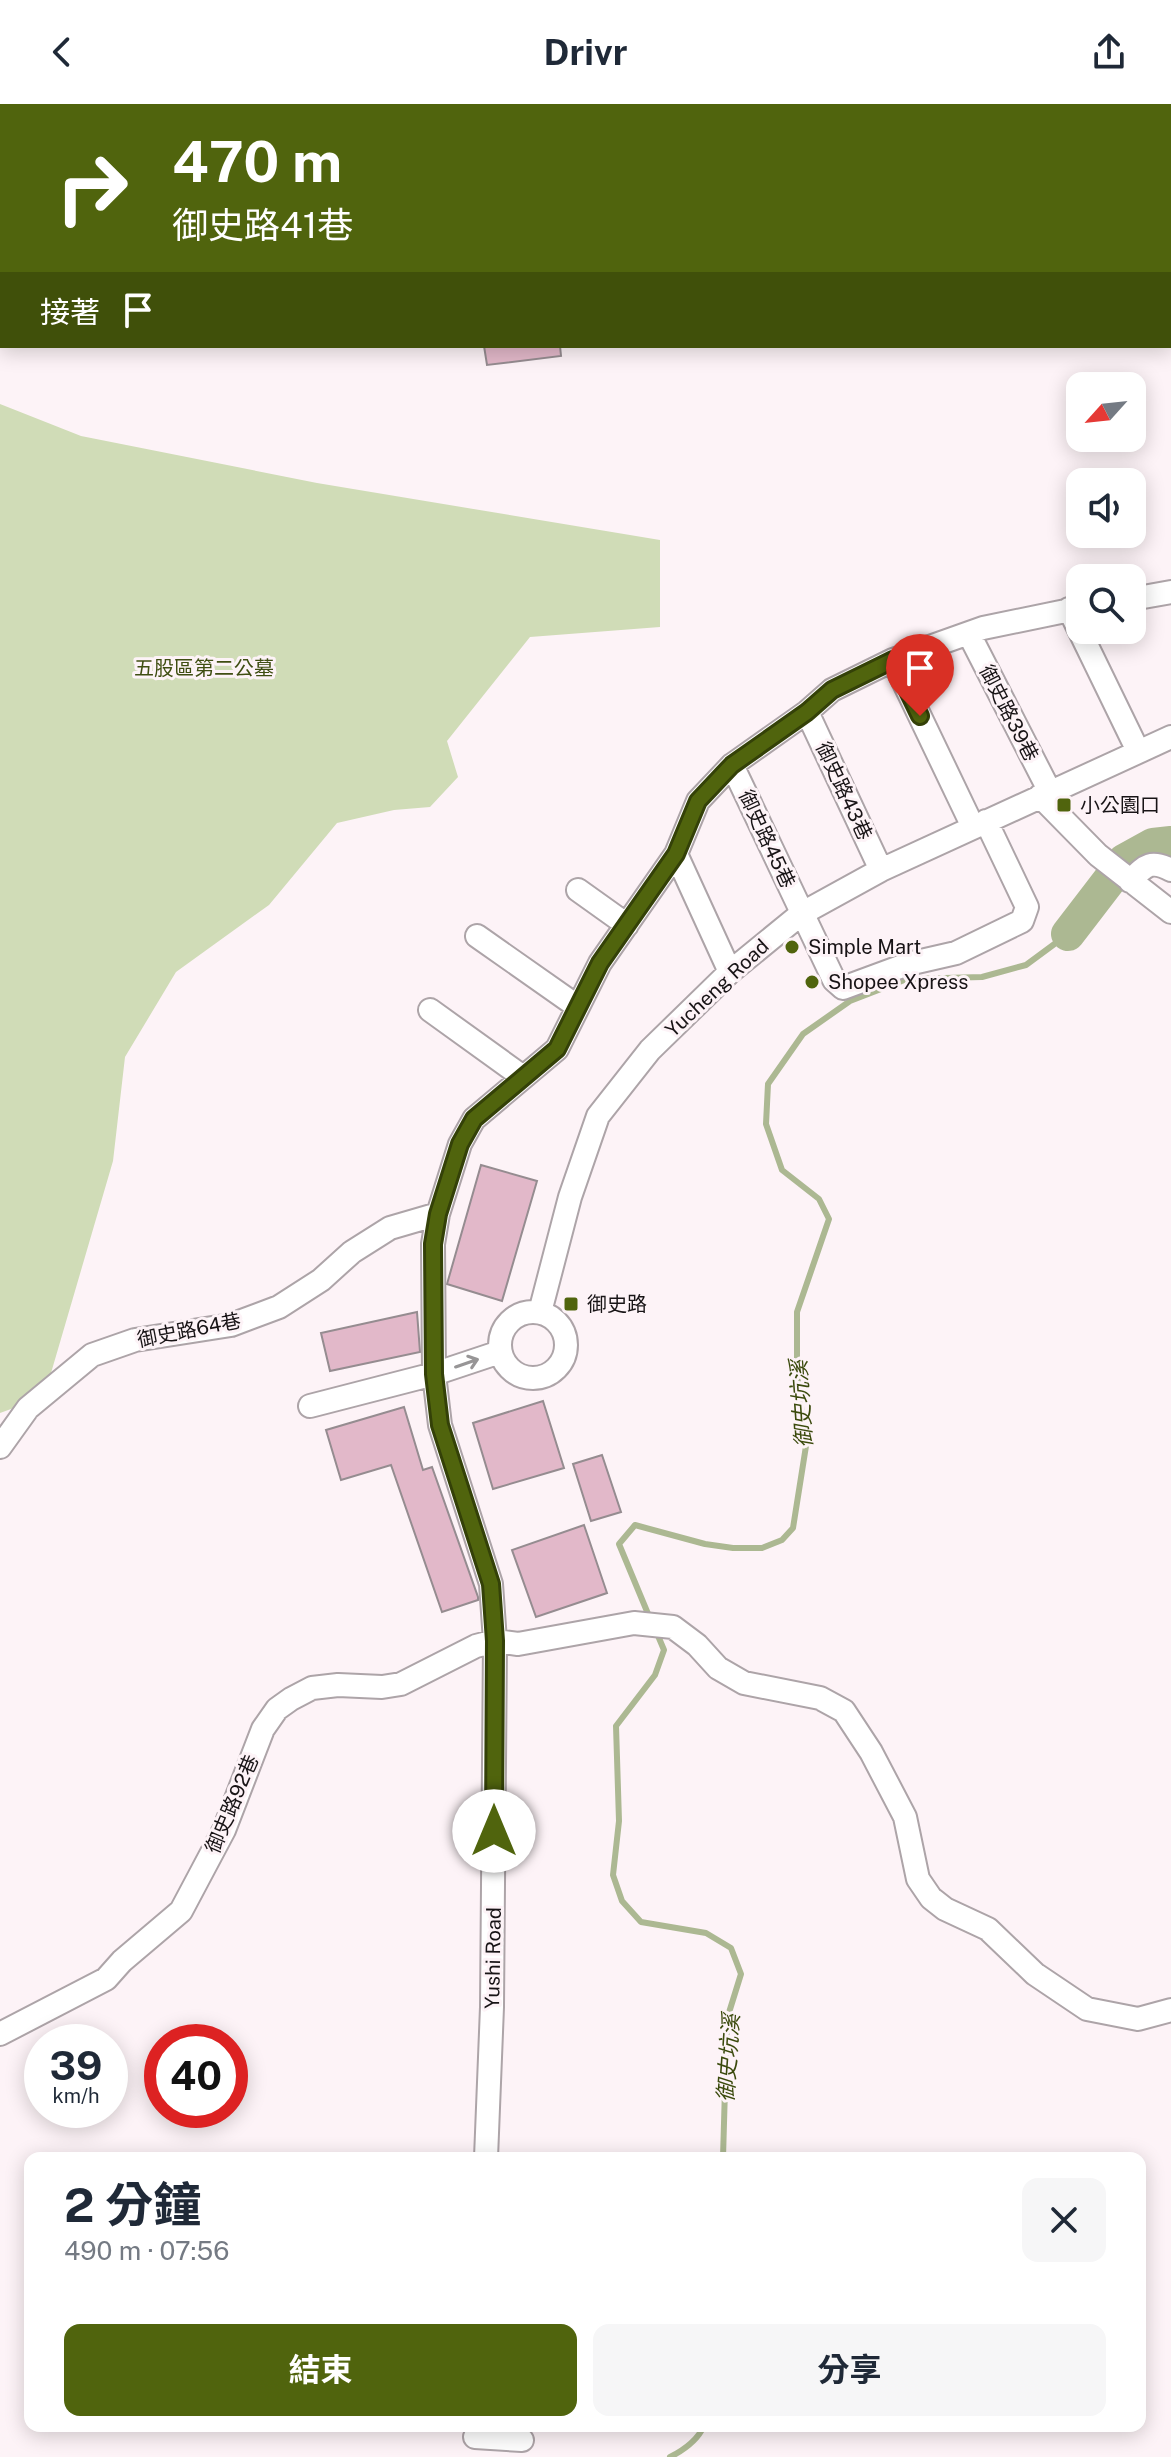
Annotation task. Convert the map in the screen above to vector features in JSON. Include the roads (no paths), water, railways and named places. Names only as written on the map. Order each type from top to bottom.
[{"type":"street","points":[[1146,598],[1169,597]]},
{"type":"street","name":"Yushi Road","points":[[486,2152],[492,2007],[495,1641],[491,1584],[440,1425],[434,1374],[433,1244],[438,1214],[460,1144],[474,1119],[557,1049],[600,963],[676,854],[698,801],[732,765],[807,712],[832,690],[893,660],[969,634],[1066,610]]},
{"type":"street","name":"御史路39巷","points":[[969,634],[1045,794],[1098,855],[1171,912]]},
{"type":"street","points":[[1090,644],[1138,751]]},
{"type":"street","points":[[893,660],[979,824]]},
{"type":"street","name":"御史路43巷","points":[[807,712],[881,870]]},
{"type":"street","name":"Yucheng Road","points":[[540,1312],[570,1197],[598,1116],[650,1050],[730,972],[801,914],[881,870],[1171,737]]},
{"type":"street","name":"御史路45巷","points":[[732,765],[801,914],[834,980],[843,988],[908,964],[956,953],[1022,921],[1027,907],[979,824]]},
{"type":"street","points":[[676,854],[730,972]]},
{"type":"street","points":[[1130,881],[1146,866],[1159,864],[1171,870]]},
{"type":"street","points":[[578,890],[627,925]]},
{"type":"street","points":[[477,936],[578,1007]]},
{"type":"street","points":[[430,1010],[523,1077]]},
{"type":"street","name":"御史路64巷","points":[[0,1447],[28,1408],[92,1355],[135,1340],[231,1325],[279,1307],[321,1280],[352,1252],[390,1228],[438,1214]]},
{"type":"street","points":[[540,1312],[557,1321],[566,1337],[565,1357],[560,1365],[544,1376],[525,1377],[509,1367],[500,1352],[500,1342],[506,1324],[521,1313],[540,1312]]},
{"type":"street","points":[[310,1406],[434,1374],[500,1352]]},
{"type":"street","points":[[495,1641],[518,1644],[634,1623],[673,1627],[697,1645],[718,1668],[744,1683],[820,1698],[844,1711],[871,1752],[905,1817],[918,1879],[931,1898],[988,1929],[1035,1974],[1087,2009],[1138,2019],[1171,2010]]},
{"type":"street","name":"御史路92巷","points":[[0,2034],[106,1979],[122,1961],[181,1911],[224,1830],[263,1729],[277,1709],[312,1688],[401,1684],[476,1646],[495,1641]]},
{"type":"street","points":[[474,2440],[522,2440]]},
{"type":"waterway","name":"御史坑溪","points":[[1068,934],[1124,861],[1153,845],[1171,843]]},
{"type":"waterway","name":"御史坑溪","points":[[651,1621],[619,1544],[635,1525],[705,1544],[733,1548],[762,1548],[782,1540],[793,1528],[806,1446],[797,1374],[797,1312],[829,1219],[819,1199],[782,1170],[766,1124],[768,1084],[803,1034],[850,1001],[907,979],[982,977],[1026,965],[1068,934]]},
{"type":"waterway","name":"御史坑溪","points":[[656,1631],[664,1650],[655,1675],[616,1726],[619,1821],[613,1875],[622,1901],[641,1922],[706,1933],[731,1948],[741,1974],[727,2019],[723,2152]]},
{"type":"waterway","name":"御史坑溪","points":[[670,2457],[690,2444],[700,2432]]},
{"type":"place","name":"小公園口","points":[[1064,805]]},
{"type":"place","name":"Simple Mart","points":[[792,947]]},
{"type":"place","name":"Shopee Xpress","points":[[812,982]]},
{"type":"place","name":"御史路","points":[[571,1304]]},
{"type":"park label","name":"五股區第二公墓","points":[[204,668]]}]
